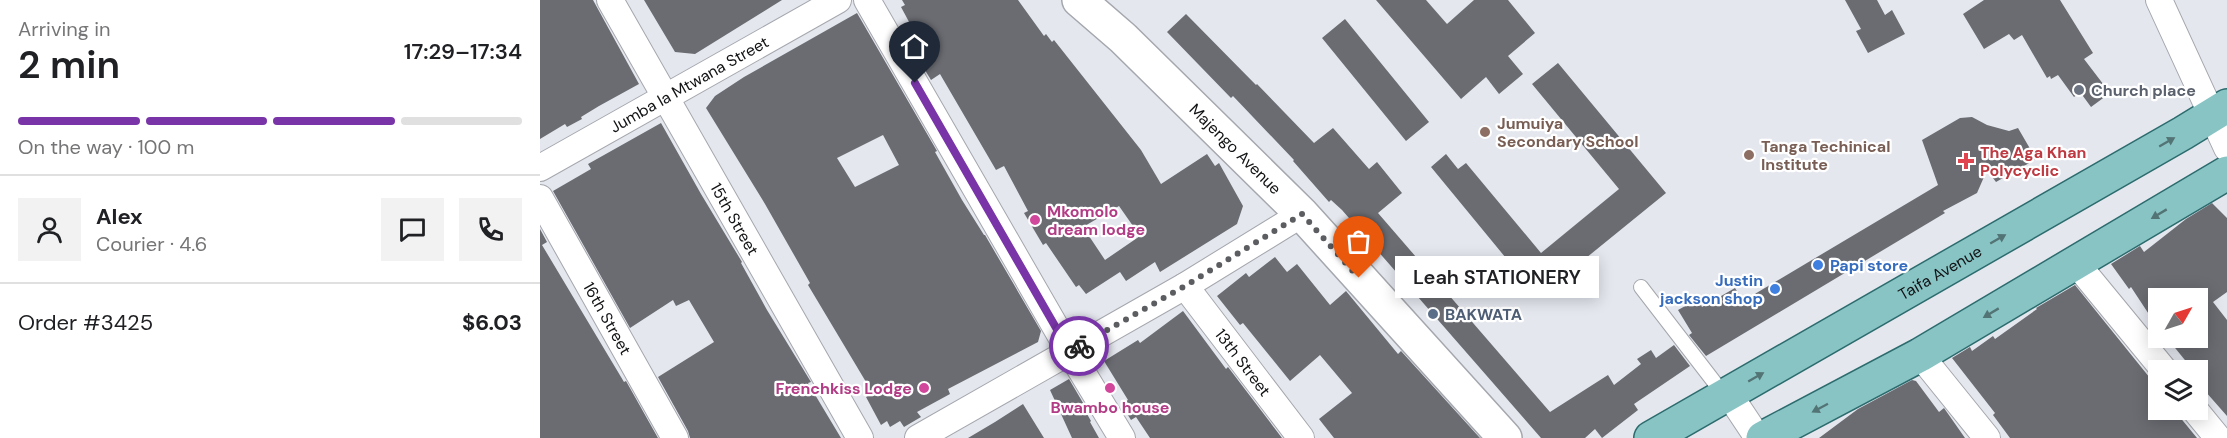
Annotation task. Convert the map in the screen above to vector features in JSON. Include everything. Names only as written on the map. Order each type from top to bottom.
[{"type":"main road","name":"Taifa Avenue","points":[[1651,438],[2183,133],[2219,110]]},
{"type":"main road","points":[[1763,438],[1920,355],[2227,173]]},
{"type":"street","name":"15th Street","points":[[610,0],[860,438]]},
{"type":"street","name":"Jumba la Mtwana Street","points":[[540,168],[838,0]]},
{"type":"street","points":[[867,0],[1122,438]]},
{"type":"street","name":"Majengo Avenue","points":[[1079,0],[1124,38],[1302,214],[1505,438]]},
{"type":"street","points":[[2159,0],[2219,110],[2227,148]]},
{"type":"street","name":"16th Street","points":[[540,198],[675,438]]},
{"type":"street","points":[[918,438],[1185,286],[1302,214]]},
{"type":"street","points":[[2076,263],[2156,360]]},
{"type":"street","name":"13th Street","points":[[1185,286],[1301,438]]},
{"type":"street","points":[[1920,355],[1987,438]]},
{"type":"street","points":[[1726,394],[1758,438]]},
{"type":"street","points":[[2203,420],[2218,438]]},
{"type":"lane","points":[[1641,287],[1726,394]]},
{"type":"building","points":[[540,0],[593,0],[639,84],[581,117],[582,119],[567,127],[565,124],[540,139]]},
{"type":"building","points":[[644,0],[782,0],[695,54],[675,52]]},
{"type":"building","points":[[902,0],[1018,0],[1044,36],[1046,34],[1052,42],[1054,40],[1141,150],[1161,184],[1207,154],[1215,166],[1219,163],[1243,206],[1237,224],[1160,272],[1155,262],[1126,281],[1120,272],[1086,294],[1079,285],[1076,287],[1046,243],[1043,245],[1024,213],[1028,211],[1004,166],[996,170],[940,74],[931,80],[920,62],[928,57],[901,7],[905,5]],"holes":[[[1119,206],[1140,236],[1105,260],[1083,227]]]},
{"type":"building","points":[[1376,0],[1426,0],[1447,24],[1474,0],[1508,0],[1535,33],[1508,56],[1523,74],[1499,94],[1486,77],[1461,99]]},
{"type":"building","points":[[1845,0],[1877,0],[1885,15],[1892,10],[1905,34],[1868,53],[1856,31],[1861,29]]},
{"type":"building","points":[[1984,0],[2060,0],[2093,53],[2084,59],[2110,93],[2091,107],[2080,92],[2074,97],[2058,75],[2051,79],[2050,76],[2047,78],[2022,35],[2014,40],[2009,34],[1984,49],[1963,14]]},
{"type":"building","points":[[857,13],[937,151],[935,152],[962,200],[1041,331],[1038,342],[948,389],[950,394],[917,412],[921,417],[904,427],[900,421],[890,427],[887,421],[881,425],[866,397],[871,394],[867,388],[869,387],[808,285],[810,283],[765,204],[706,108],[715,96]],"holes":[[[883,135],[899,165],[855,187],[837,158]]]},
{"type":"building","points":[[1186,14],[1314,143],[1333,128],[1369,169],[1377,162],[1402,193],[1378,213],[1550,412],[1608,375],[1614,385],[1641,364],[1637,359],[1651,350],[1656,358],[1674,345],[1690,366],[1634,404],[1638,410],[1602,438],[1595,429],[1585,438],[1541,438],[1342,210],[1331,200],[1329,202],[1294,160],[1167,32]]},
{"type":"building","points":[[1345,19],[1429,122],[1406,141],[1322,38]]},
{"type":"building","points":[[1558,63],[1666,193],[1538,297],[1431,167],[1446,154],[1458,169],[1466,163],[1541,253],[1619,189],[1532,84]]},
{"type":"building","points":[[1972,117],[1987,125],[2009,131],[2018,128],[2036,159],[1996,182],[1987,170],[1977,193],[1943,211],[1945,213],[1706,356],[1689,335],[1692,333],[1678,310],[1698,299],[1702,307],[1735,288],[1743,301],[1938,185],[1922,140],[1960,118]]},
{"type":"building","points":[[661,123],[841,438],[690,438],[658,377],[714,342],[689,300],[676,306],[673,300],[630,328],[553,191],[591,169],[588,164]]},
{"type":"building","points":[[2212,203],[2227,218],[2227,292],[2213,302],[2227,320],[2227,416],[2208,394],[2208,360],[2185,360],[2175,348],[2208,348],[2208,288],[2148,288],[2148,313],[2131,287],[2129,289],[2111,264],[2140,246],[2144,252],[2186,219]]},
{"type":"building","points":[[540,229],[547,242],[542,245],[624,382],[626,381],[658,438],[540,438]]},
{"type":"building","points":[[1275,257],[1287,272],[1297,264],[1330,305],[1346,291],[1398,354],[1401,351],[1480,438],[1334,438],[1319,419],[1352,393],[1320,355],[1290,381],[1243,323],[1240,325],[1217,296],[1246,273],[1249,277]]},
{"type":"building","points":[[2075,285],[2148,376],[2148,420],[2182,420],[2197,438],[2010,438],[1993,415],[1995,413],[1952,358],[1970,347],[1972,351],[1993,336],[1995,339],[2036,308]]},
{"type":"building","points":[[1183,311],[1282,438],[1150,438],[1136,417],[1131,420],[1121,404],[1128,400],[1104,361],[1138,340],[1140,343]]},
{"type":"building","points":[[1069,379],[1089,413],[1087,414],[1090,422],[1099,438],[1072,438],[1050,390]]},
{"type":"building","points":[[1912,380],[1916,381],[1939,412],[1944,408],[1965,438],[1819,438],[1858,409]]},
{"type":"building","points":[[1023,404],[1044,438],[968,438],[995,422]]},
{"type":"way so far","points":[[1079,346],[1185,286],[1302,214],[1359,278]]},
{"type":"place","name":"Church place","points":[[2079,90]]},
{"type":"place","name":"Jumuiya Secondary School","points":[[1485,132]]},
{"type":"place","name":"Tanga Techinical Institute","points":[[1749,155]]},
{"type":"place","name":"The Aga Khan Polycyclic","points":[[1966,161]]},
{"type":"place","name":"Mkomolo dream lodge","points":[[1035,220]]},
{"type":"place","name":"Papi store","points":[[1818,265]]},
{"type":"place","name":"Leah STATIONERY","points":[[1359,278]]},
{"type":"place","name":"Justin jackson shop","points":[[1775,289]]},
{"type":"place","name":"BAKWATA","points":[[1433,314]]},
{"type":"place","name":"Frenchkiss Lodge","points":[[924,388]]},
{"type":"place","name":"Bwambo house","points":[[1110,388]]},
{"type":"route","points":[[915,83],[1070,352],[1079,346]]}]
